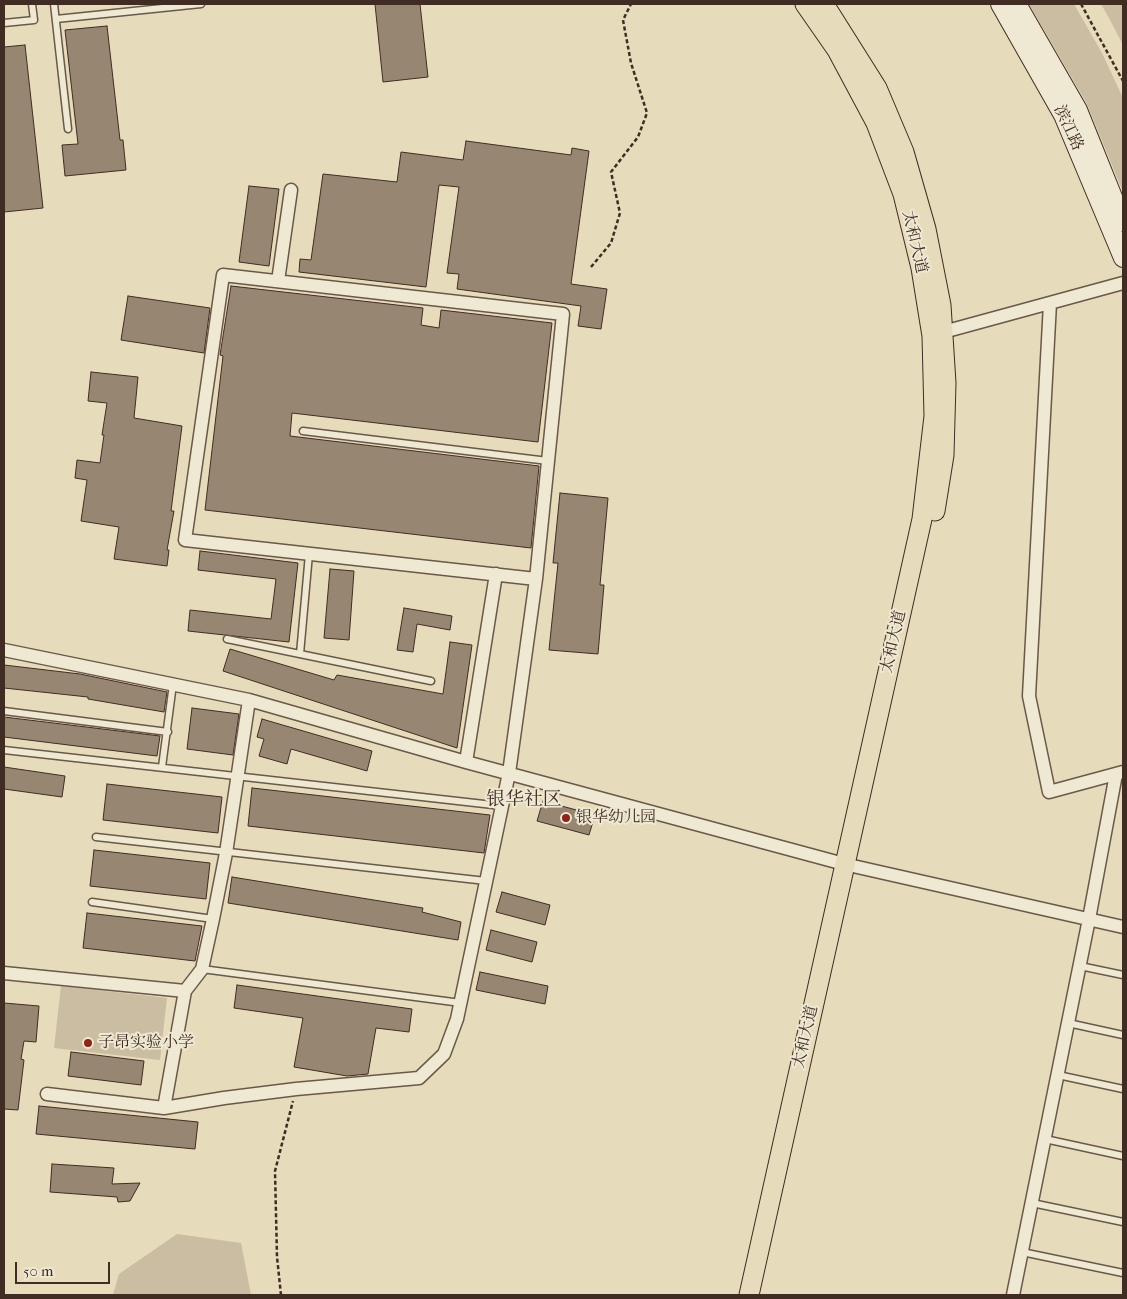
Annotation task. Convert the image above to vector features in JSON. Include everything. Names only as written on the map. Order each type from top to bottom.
[{"type":"main road","name":"太和大道","points":[[749,1295],[931,536],[944,455],[946,383],[922,268],[905,203],[876,123],[837,50],[806,4]]},
{"type":"main road","name":"太和大道","points":[[824,4],[877,88],[904,152],[926,228],[942,305],[937,334]]},
{"type":"main road","name":"太和大道","points":[[761,1295],[851,866]]},
{"type":"street","name":"滨江路","points":[[1000,4],[1063,115],[1123,258]]},
{"type":"street","points":[[1017,4],[1078,110],[1123,222]]},
{"type":"street","points":[[278,281],[290,190]]},
{"type":"street","points":[[47,1094],[164,1108],[224,1098],[419,1078],[444,1054],[458,1019],[509,773],[536,580],[563,314],[223,275],[185,540],[536,580]]},
{"type":"street","points":[[937,334],[1123,283]]},
{"type":"street","points":[[1014,1295],[1120,773],[1049,792],[1029,696],[1050,303]]},
{"type":"street","points":[[466,762],[496,574]]},
{"type":"street","points":[[4,650],[249,700],[466,762],[851,866],[1123,927]]},
{"type":"street","points":[[164,1108],[185,991],[202,969],[213,919],[226,853],[249,700]]},
{"type":"street","points":[[4,973],[185,991]]},
{"type":"lane","points":[[4,23],[34,20],[32,4]]},
{"type":"lane","points":[[54,4],[68,129]]},
{"type":"lane","points":[[56,19],[201,4]]},
{"type":"lane","points":[[303,431],[548,461]]},
{"type":"lane","points":[[300,654],[310,554]]},
{"type":"lane","points":[[227,639],[431,681]]},
{"type":"lane","points":[[162,767],[173,684]]},
{"type":"lane","points":[[4,711],[168,732]]},
{"type":"lane","points":[[4,750],[502,806]]},
{"type":"lane","points":[[96,837],[486,881]]},
{"type":"lane","points":[[92,902],[213,919]]},
{"type":"lane","points":[[1080,966],[1123,975]]},
{"type":"lane","points":[[202,969],[461,1003]]},
{"type":"lane","points":[[1068,1023],[1123,1035]]},
{"type":"lane","points":[[1058,1075],[1123,1089]]},
{"type":"lane","points":[[1045,1139],[1123,1156]]},
{"type":"lane","points":[[1032,1202],[1123,1222]]},
{"type":"lane","points":[[1022,1252],[1123,1273]]},
{"type":"path","points":[[592,267],[611,243],[620,213],[612,172],[638,137],[647,113],[631,63],[623,20],[631,4]]},
{"type":"path","points":[[1081,4],[1123,81]]},
{"type":"path","points":[[282,1295],[277,1257],[275,1171],[296,1090]]},
{"type":"shaded area","points":[[1029,4],[1074,4],[1102,53],[1123,98],[1123,192],[1087,104]]},
{"type":"shaded area","points":[[1101,4],[1123,4],[1123,45],[1110,20]]},
{"type":"shaded area","points":[[61,986],[167,998],[160,1060],[54,1048]]},
{"type":"shaded area","points":[[177,1234],[241,1243],[251,1295],[113,1295],[119,1274]]},
{"type":"building","points":[[375,4],[420,4],[428,77],[383,82]]},
{"type":"building","points":[[107,26],[120,140],[123,140],[126,170],[65,176],[62,145],[78,144],[65,30]]},
{"type":"building","points":[[25,45],[43,208],[4,212],[4,47]]},
{"type":"building","points":[[466,141],[571,155],[572,148],[589,151],[571,284],[607,289],[601,329],[578,326],[581,306],[457,289],[459,274],[447,273],[459,187],[439,185],[426,287],[299,272],[300,259],[311,260],[323,174],[397,182],[401,152],[463,160]]},
{"type":"building","points":[[249,186],[279,189],[269,266],[239,262]]},
{"type":"building","points":[[231,286],[423,308],[421,325],[439,328],[441,310],[552,323],[538,442],[292,413],[290,436],[539,466],[531,548],[205,510],[223,356],[220,355]]},
{"type":"building","points":[[128,296],[210,308],[204,353],[121,340]]},
{"type":"building","points":[[91,372],[138,377],[134,418],[182,426],[171,511],[174,511],[167,550],[169,550],[167,566],[114,559],[119,527],[81,521],[87,480],[75,478],[77,460],[100,463],[107,403],[88,401]]},
{"type":"building","points":[[560,493],[608,498],[600,585],[604,585],[598,654],[549,650],[558,563],[553,563]]},
{"type":"building","points":[[200,551],[298,563],[289,642],[188,631],[190,610],[271,619],[276,579],[198,570]]},
{"type":"building","points":[[330,569],[354,571],[349,640],[324,638]]},
{"type":"building","points":[[404,608],[452,616],[450,630],[417,624],[413,652],[397,650]]},
{"type":"building","points":[[450,642],[472,645],[457,748],[223,671],[230,649],[334,680],[337,675],[443,694]]},
{"type":"building","points":[[4,665],[80,674],[167,692],[164,712],[88,699],[88,697],[4,688]]},
{"type":"building","points":[[192,708],[239,714],[233,755],[187,749]]},
{"type":"building","points":[[4,717],[160,736],[157,756],[4,737]]},
{"type":"building","points":[[262,719],[372,751],[367,771],[291,749],[287,764],[259,756],[264,739],[257,737]]},
{"type":"building","points":[[4,767],[65,776],[62,797],[4,789]]},
{"type":"building","points":[[107,784],[222,797],[218,833],[103,820]]},
{"type":"building","points":[[252,788],[490,815],[484,853],[248,826]]},
{"type":"building","name":"银华幼儿园","points":[[543,801],[595,815],[589,835],[537,821]]},
{"type":"building","points":[[94,850],[210,863],[206,899],[90,886]]},
{"type":"building","points":[[232,877],[423,908],[422,912],[461,922],[458,940],[228,903]]},
{"type":"building","points":[[502,892],[550,905],[545,925],[496,912]]},
{"type":"building","points":[[87,913],[202,926],[195,961],[83,948]]},
{"type":"building","points":[[491,930],[537,942],[532,962],[486,950]]},
{"type":"building","points":[[480,972],[548,986],[545,1004],[476,990]]},
{"type":"building","points":[[237,985],[412,1009],[409,1032],[376,1028],[368,1074],[347,1076],[294,1067],[303,1018],[234,1008]]},
{"type":"building","points":[[4,1003],[39,1006],[36,1042],[24,1041],[21,1059],[24,1060],[18,1110],[4,1109]]},
{"type":"building","points":[[71,1052],[144,1061],[141,1085],[68,1076]]},
{"type":"building","points":[[39,1106],[198,1122],[195,1149],[36,1134]]},
{"type":"building","points":[[52,1164],[114,1168],[112,1184],[140,1183],[130,1201],[118,1202],[117,1197],[50,1192]]},
{"type":"place","name":"银华幼儿园","points":[[566,818]]},
{"type":"place","name":"子昂实验小学","points":[[88,1043]]},
{"type":"district","name":"银华社区","points":[[524,800]]}]
